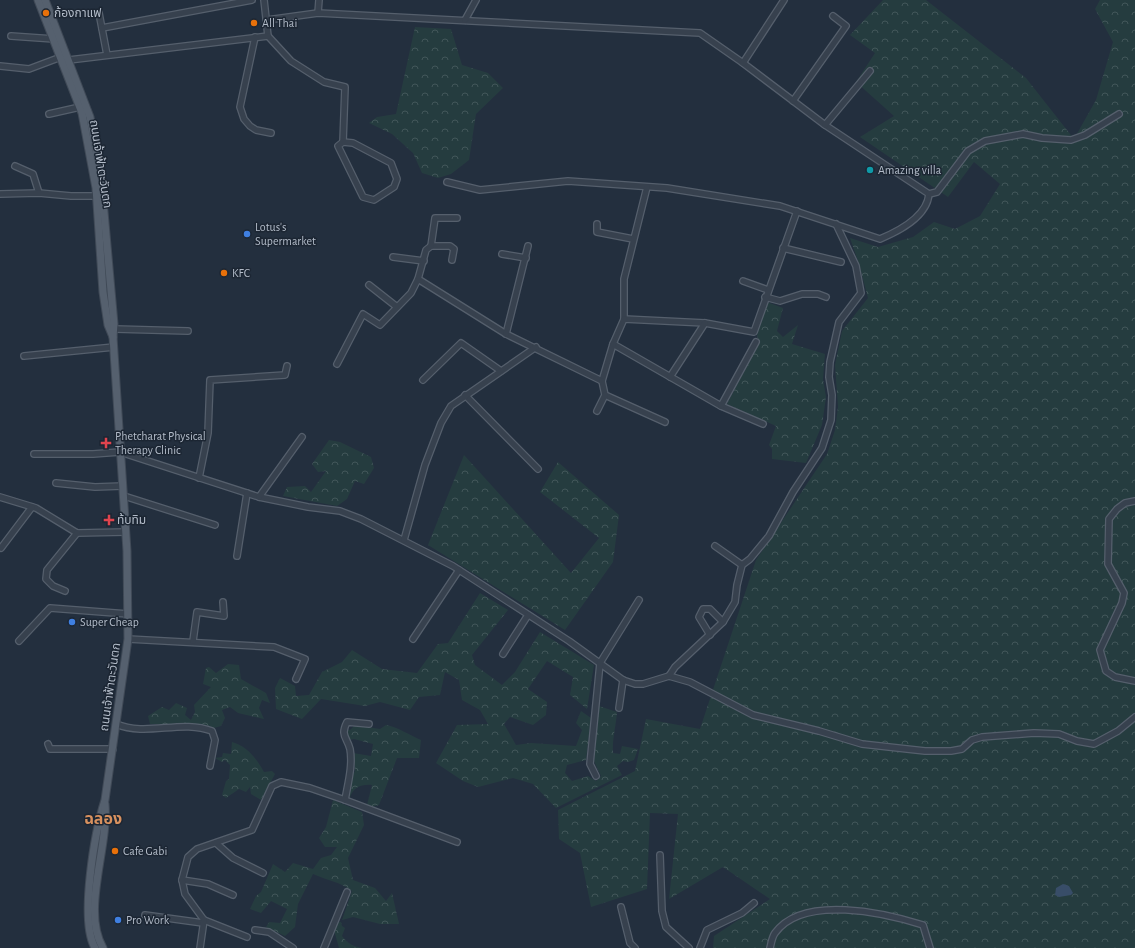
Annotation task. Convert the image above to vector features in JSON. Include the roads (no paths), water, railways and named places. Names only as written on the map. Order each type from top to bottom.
[{"type":"main road","name":"ถนนเจ้าฟ้าตะวันตก","points":[[38,0],[80,107],[96,196],[103,292],[108,325],[113,337],[114,347],[126,532],[128,638],[113,749],[105,800],[99,820],[94,856],[96,873],[94,906],[96,930],[103,948]]},
{"type":"main road","name":"ถนนเจ้าฟ้าตะวันตก","points":[[45,0],[90,117],[101,178],[115,329],[113,337]]},
{"type":"main road","name":"ถนนเจ้าฟ้าตะวันตก","points":[[95,948],[88,928],[87,911],[96,873],[102,858],[107,821],[105,800]]},
{"type":"main road","points":[[94,856],[102,858]]},
{"type":"street","points":[[102,28],[252,0]]},
{"type":"street","points":[[264,0],[268,36],[291,61],[324,82],[345,87],[343,142],[338,146],[363,197],[374,200],[394,187],[397,179],[391,164],[353,143],[343,142]]},
{"type":"street","points":[[318,13],[319,0]]},
{"type":"street","points":[[465,20],[476,0]]},
{"type":"street","points":[[743,63],[784,0]]},
{"type":"street","points":[[98,13],[107,55]]},
{"type":"street","points":[[267,20],[318,13],[700,33],[743,63],[825,125],[929,194],[937,192],[968,151],[985,141],[1023,134],[1042,138],[1071,140],[1085,135],[1120,114]]},
{"type":"street","points":[[793,101],[846,26],[833,16]]},
{"type":"street","points":[[11,36],[54,38]]},
{"type":"street","points":[[69,60],[268,36]]},
{"type":"street","points":[[255,37],[240,107],[244,119],[250,126],[256,130],[271,133]]},
{"type":"street","points":[[0,66],[29,69],[61,57]]},
{"type":"street","points":[[825,125],[870,71]]},
{"type":"street","points":[[49,114],[80,107]]},
{"type":"street","points":[[15,166],[33,174],[39,193]]},
{"type":"street","points":[[447,182],[480,190],[568,181],[647,186],[682,190],[780,206],[836,224],[860,234],[880,239],[903,229],[925,206],[929,194]]},
{"type":"street","points":[[597,411],[605,395],[602,381],[613,344],[624,318],[624,279],[647,186]]},
{"type":"street","points":[[0,194],[39,193],[71,196],[96,196]]},
{"type":"street","points":[[624,318],[705,323],[754,332],[765,297],[797,211]]},
{"type":"street","points":[[431,246],[435,218],[457,218]]},
{"type":"street","points":[[597,224],[597,232],[633,239]]},
{"type":"street","points":[[669,676],[675,667],[724,622],[735,602],[742,565],[750,559],[769,536],[793,492],[822,448],[831,420],[832,395],[829,377],[830,362],[839,322],[861,293],[856,266],[836,224]]},
{"type":"street","points":[[337,364],[363,314],[380,324],[411,293],[418,279],[426,250],[431,246],[450,246],[454,249],[452,260]]},
{"type":"street","points":[[506,334],[528,246]]},
{"type":"street","points":[[783,248],[842,262]]},
{"type":"street","points":[[502,254],[526,258]]},
{"type":"street","points":[[393,257],[424,261]]},
{"type":"street","points":[[418,279],[506,334],[536,347],[602,381]]},
{"type":"street","points":[[743,281],[768,290]]},
{"type":"street","points":[[369,285],[397,306]]},
{"type":"street","points":[[765,297],[780,301],[802,294],[818,294],[826,297]]},
{"type":"street","points":[[670,376],[705,323]]},
{"type":"street","points":[[115,329],[188,331]]},
{"type":"street","points":[[721,406],[756,342]]},
{"type":"street","points":[[423,380],[461,343],[501,371]]},
{"type":"street","points":[[613,344],[721,406],[763,424]]},
{"type":"street","points":[[24,356],[114,347]]},
{"type":"street","points":[[404,540],[425,466],[441,423],[451,406],[536,347]]},
{"type":"street","points":[[199,478],[208,433],[210,380],[285,375],[287,366]]},
{"type":"street","points":[[465,395],[538,469]]},
{"type":"street","points":[[605,395],[665,422]]},
{"type":"street","points":[[259,497],[302,437]]},
{"type":"street","points":[[34,454],[93,454],[120,452],[259,497],[340,511],[361,519],[404,540],[459,570],[528,616],[569,641],[624,680],[635,684],[643,684],[669,676],[690,682],[753,715],[819,731],[862,744],[925,751],[952,751],[962,749],[972,740],[982,737],[1034,733],[1059,734],[1077,741],[1094,744],[1118,731],[1135,717]]},
{"type":"street","points":[[56,483],[95,487],[123,486]]},
{"type":"street","points":[[236,556],[246,493]]},
{"type":"street","points":[[0,496],[32,507],[77,533],[126,532]]},
{"type":"street","points":[[124,496],[216,525]]},
{"type":"street","points":[[1135,501],[1121,506],[1110,519],[1108,564],[1124,593],[1122,603],[1100,650],[1106,671],[1115,677],[1135,681]]},
{"type":"street","points":[[1,548],[32,507]]},
{"type":"street","points":[[65,591],[46,579],[47,570],[77,533]]},
{"type":"street","points":[[715,546],[742,565]]},
{"type":"street","points":[[413,639],[459,570]]},
{"type":"street","points":[[596,776],[590,764],[600,664],[639,600]]},
{"type":"street","points":[[193,641],[198,612],[224,616],[223,602]]},
{"type":"street","points":[[18,641],[50,608],[128,614]]},
{"type":"street","points":[[710,635],[699,617],[703,609],[710,609],[724,622]]},
{"type":"street","points":[[503,654],[528,616]]},
{"type":"street","points":[[128,638],[274,647],[305,659],[296,679]]},
{"type":"street","points":[[619,708],[624,680]]},
{"type":"street","points":[[345,800],[351,760],[350,748],[344,737],[344,727],[347,722],[369,724]]},
{"type":"street","points":[[116,724],[126,728],[143,730],[193,727],[212,731],[215,740],[210,766]]},
{"type":"street","points":[[48,744],[50,750],[113,749]]},
{"type":"street","points":[[200,948],[203,921],[185,894],[182,880],[188,857],[197,849],[252,830],[272,786],[281,782],[310,788],[457,842]]},
{"type":"street","points":[[216,843],[233,858],[263,873]]},
{"type":"street","points":[[660,855],[662,911],[666,928],[689,948]]},
{"type":"street","points":[[182,880],[208,884],[233,895]]},
{"type":"street","points":[[324,948],[347,892]]},
{"type":"street","points":[[700,948],[707,930],[742,913],[754,903]]},
{"type":"street","points":[[621,907],[630,943],[635,948]]},
{"type":"street","points":[[770,948],[774,934],[791,920],[807,914],[837,909],[909,920],[923,924],[930,948]]},
{"type":"street","points":[[145,915],[203,921],[247,937]]},
{"type":"street","points":[[255,930],[269,932],[293,948]]},
{"type":"water","points":[[1063,884],[1069,886],[1073,893],[1071,895],[1059,897],[1055,895],[1056,888]]},
{"type":"place","name":"ก้องกาแฟ","points":[[46,13]]},
{"type":"place","name":"All Thai","points":[[254,23]]},
{"type":"place","name":"Amazing villa","points":[[870,170]]},
{"type":"place","name":"Lotus's Supermarket","points":[[247,234]]},
{"type":"place","name":"KFC","points":[[224,273]]},
{"type":"place","name":"Phetcharat Physical Therapy Clinic","points":[[106,443]]},
{"type":"place","name":"ท้บทิม","points":[[109,520]]},
{"type":"place","name":"Super Cheap","points":[[72,622]]},
{"type":"place","name":"Cafe Gabi","points":[[115,851]]},
{"type":"place","name":"Pro Work","points":[[118,920]]},
{"type":"district","name":"ฉลอง","points":[[103,819]]}]
